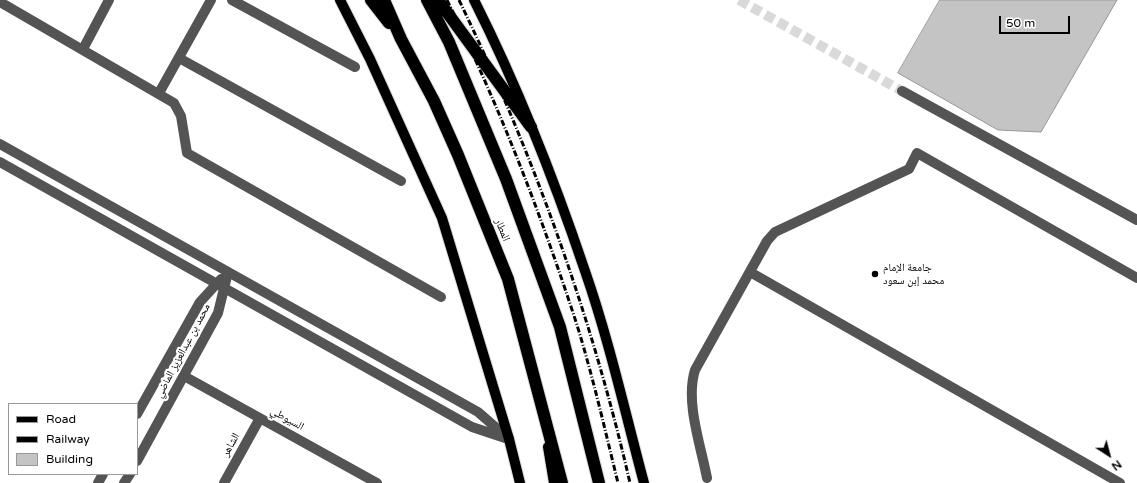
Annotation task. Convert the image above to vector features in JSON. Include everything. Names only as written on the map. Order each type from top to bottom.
[{"type":"highway","points":[[371,0],[401,38]]},
{"type":"highway","name":"المطار","points":[[384,0],[401,38],[434,101],[458,155],[508,279],[562,483]]},
{"type":"highway","name":"المطار","points":[[427,0],[449,42],[506,179],[560,328],[599,483]]},
{"type":"highway","points":[[438,0],[531,127]]},
{"type":"main road","points":[[340,0],[370,59],[442,218],[510,439],[520,483]]},
{"type":"main road","points":[[474,0],[513,83],[585,271],[619,387],[642,483]]},
{"type":"main road","points":[[540,396],[554,483]]},
{"type":"street","points":[[83,49],[109,0]]},
{"type":"street","points":[[159,93],[210,0]]},
{"type":"street","points":[[232,0],[355,67]]},
{"type":"street","points":[[0,2],[174,103],[181,116],[187,154],[441,297]]},
{"type":"street","points":[[179,58],[401,181]]},
{"type":"street","points":[[902,91],[1137,220]]},
{"type":"street","points":[[0,144],[478,412],[510,439]]},
{"type":"street","points":[[708,478],[692,401],[692,379],[695,370],[767,241],[775,232],[909,169],[918,153],[1137,278]]},
{"type":"street","points":[[0,162],[472,427],[510,439]]},
{"type":"street","name":"محمد بن عبدالعزيز الماضي","points":[[138,459],[218,313],[221,286],[228,272]]},
{"type":"street","points":[[750,272],[1120,483]]},
{"type":"street","name":"محمد بن عبدالعزيز الماضي","points":[[138,412],[200,302],[221,286]]},
{"type":"street","name":"السيوطي","points":[[184,376],[377,483]]},
{"type":"street","name":"الشاهر","points":[[224,483],[260,418]]},
{"type":"building","points":[[940,0],[1117,0],[1041,132],[998,130],[898,73]]},
{"type":"tunnel","points":[[739,0],[902,91]]},
{"type":"railway","points":[[447,0],[484,79],[518,160],[549,242],[583,345],[618,483]]},
{"type":"railway","points":[[459,0],[512,117],[536,176],[558,237],[598,359],[630,483]]},
{"type":"place","name":"جامعة الإمام محمد إبن سعود","points":[[875,274]]}]
